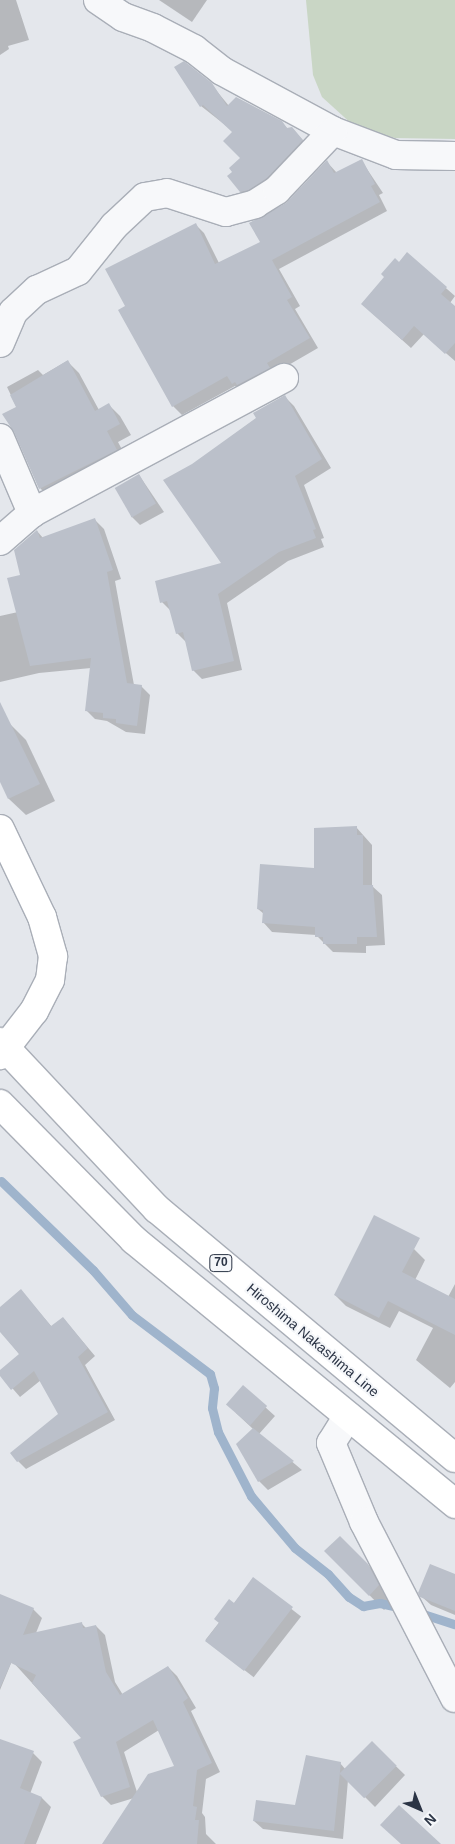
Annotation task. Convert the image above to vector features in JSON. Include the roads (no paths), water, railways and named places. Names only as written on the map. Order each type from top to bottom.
[{"type":"main road","name":"Hiroshima Nakashima Line","points":[[0,829],[42,917],[53,956],[50,980],[34,1011],[2,1048],[157,1209],[455,1458]]},
{"type":"main road","points":[[0,1104],[134,1240],[455,1504]]},
{"type":"street","points":[[98,0],[123,17],[153,28],[194,49],[222,71],[333,131],[396,155],[455,156]]},
{"type":"street","points":[[0,343],[13,312],[37,290],[78,271],[114,226],[145,197],[166,193],[226,212],[255,204],[277,190],[333,131]]},
{"type":"street","points":[[0,540],[32,513],[284,378]]},
{"type":"street","points":[[0,438],[32,513]]},
{"type":"street","points":[[348,1416],[332,1443],[364,1522],[455,1698]]},
{"type":"waterway","points":[[1,1181],[93,1270],[132,1315],[210,1374],[214,1388],[212,1408],[218,1432],[251,1496],[295,1548],[328,1574],[349,1597],[363,1606],[380,1603],[402,1608]]},
{"type":"waterway","points":[[417,1612],[455,1624]]}]
